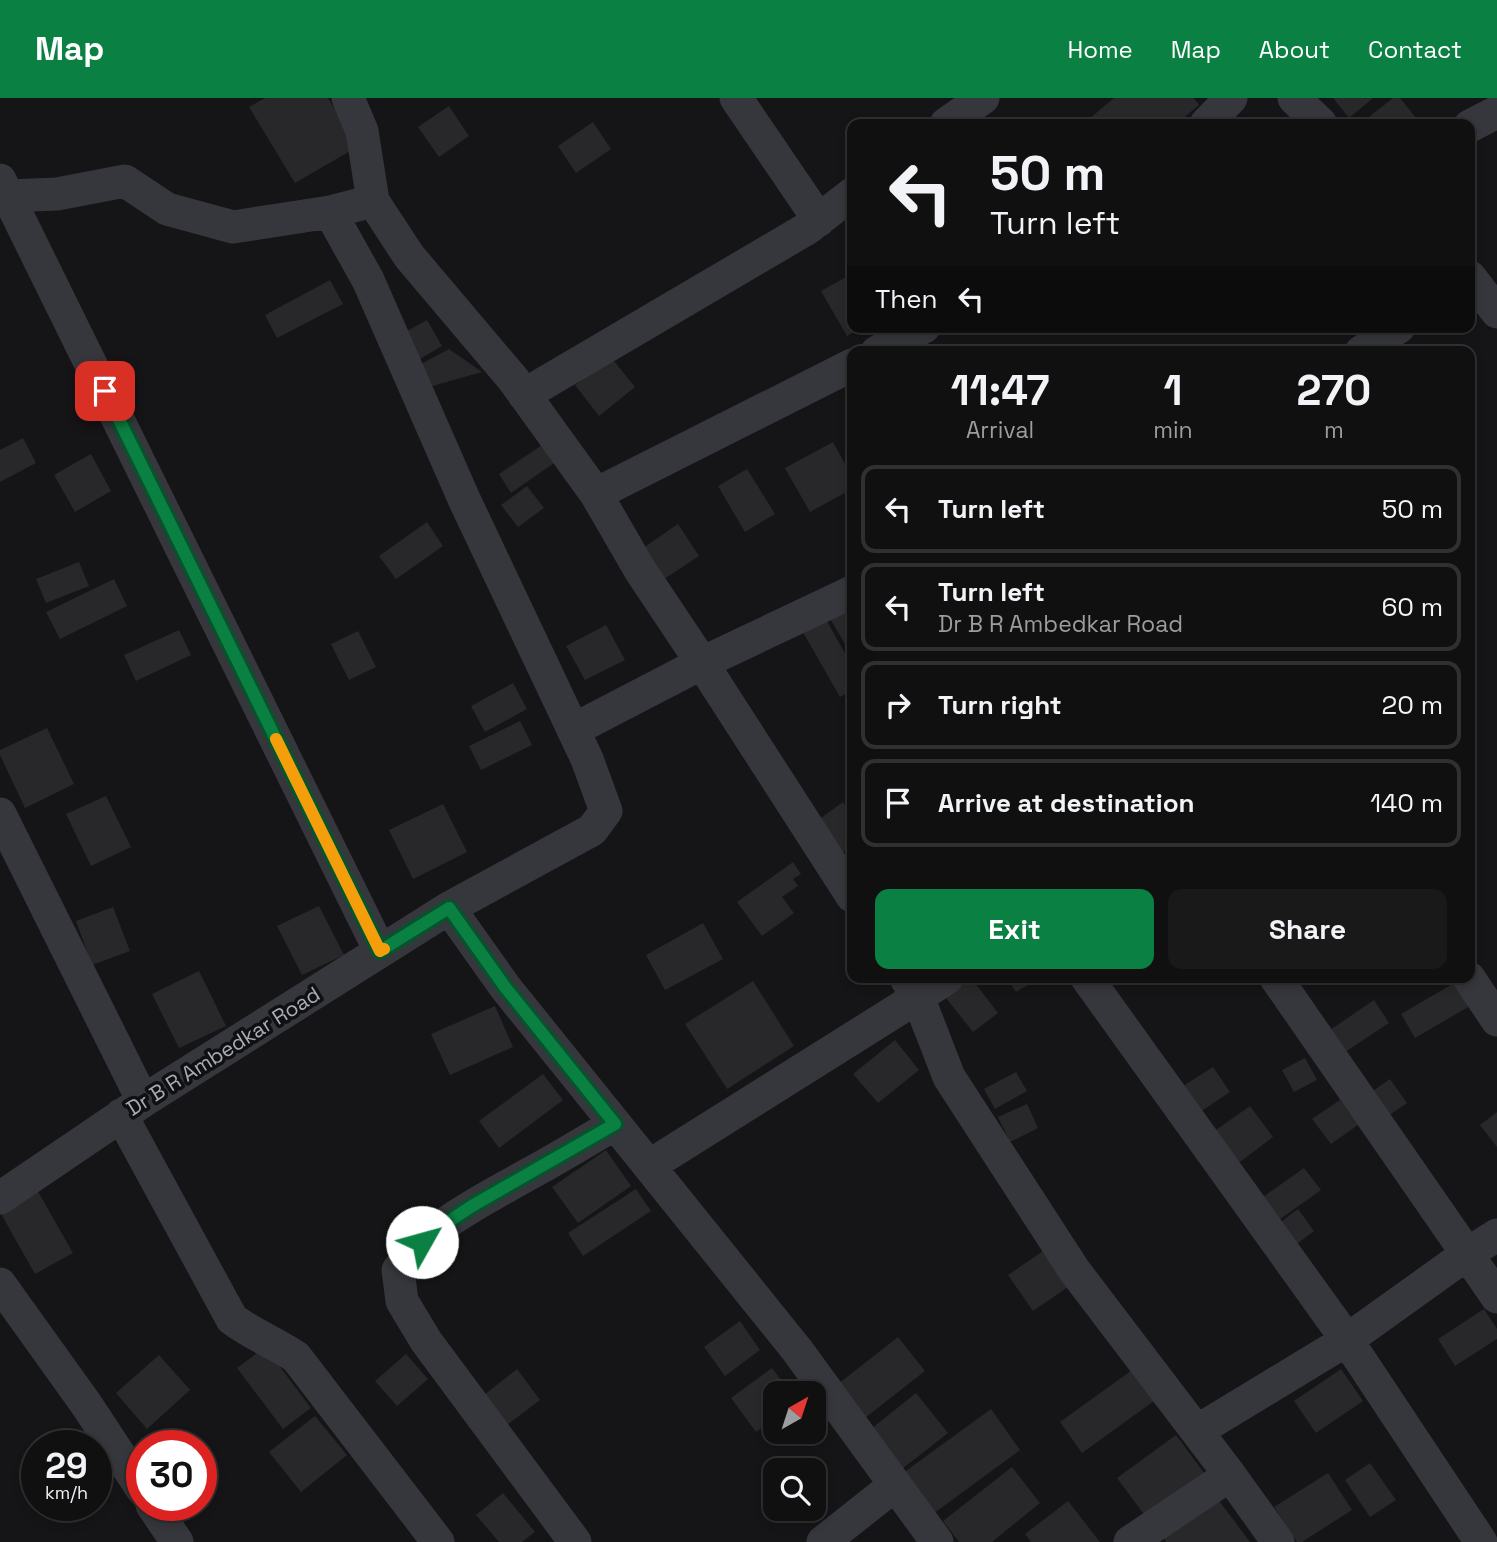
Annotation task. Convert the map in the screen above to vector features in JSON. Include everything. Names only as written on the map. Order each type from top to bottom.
[{"type":"street","points":[[348,98],[362,131],[373,201],[409,256],[524,395],[596,494],[640,570],[847,888]]},
{"type":"street","points":[[736,98],[819,220]]},
{"type":"street","points":[[953,119],[983,98]]},
{"type":"street","points":[[1211,119],[1231,98]]},
{"type":"street","points":[[1294,98],[1316,119]]},
{"type":"street","points":[[1475,123],[1497,112]]},
{"type":"street","points":[[373,201],[330,212],[233,227],[167,209],[125,181],[57,194],[3,192],[380,951]]},
{"type":"street","points":[[524,395],[819,220],[847,198]]},
{"type":"street","points":[[330,212],[368,280],[464,499],[573,730],[702,663],[847,594]]},
{"type":"street","points":[[1475,283],[1497,312]]},
{"type":"street","points":[[888,346],[913,333]]},
{"type":"street","points":[[1370,346],[1390,333]]},
{"type":"street","points":[[596,494],[847,368]]},
{"type":"street","name":"Dr B R Ambedkar Road","points":[[0,1198],[132,1108],[449,908],[592,830],[606,811],[573,730]]},
{"type":"street","points":[[0,814],[132,1108],[232,1319],[296,1357],[318,1382],[438,1542]]},
{"type":"street","points":[[449,908],[505,987],[797,1350],[937,1542]]},
{"type":"street","points":[[649,1166],[912,988],[930,983]]},
{"type":"street","points":[[1091,983],[1348,1340],[1481,1542]]},
{"type":"street","points":[[1279,983],[1497,1297]]},
{"type":"street","points":[[1472,983],[1497,1020]]},
{"type":"street","points":[[912,988],[948,1077],[1074,1270],[1278,1542]]},
{"type":"street","points":[[575,1542],[426,1341],[402,1301],[398,1270],[411,1252],[433,1232],[472,1206],[615,1124]]},
{"type":"street","points":[[1197,1431],[1348,1340],[1497,1235]]},
{"type":"street","points":[[0,1284],[126,1465]]},
{"type":"street","points":[[1130,1542],[1230,1475]]},
{"type":"street","points":[[823,1542],[895,1485]]},
{"type":"street","points":[[163,1521],[177,1542]]},
{"type":"building","points":[[265,98],[328,98],[357,147],[295,183],[249,107]]},
{"type":"building","points":[[1114,98],[1194,98],[1199,105],[1182,119],[1089,119]]},
{"type":"building","points":[[1333,98],[1373,98],[1349,118]]},
{"type":"building","points":[[1393,98],[1400,98],[1417,119],[1366,119]]},
{"type":"building","points":[[449,106],[469,136],[439,157],[418,127]]},
{"type":"building","points":[[593,122],[611,149],[576,173],[558,146]]},
{"type":"building","points":[[846,277],[847,333],[852,333],[847,336],[821,291]]},
{"type":"building","points":[[330,280],[343,304],[277,338],[265,315]]},
{"type":"building","points":[[427,320],[442,346],[420,359],[405,332]]},
{"type":"building","points":[[449,349],[482,372],[429,387],[419,365]]},
{"type":"building","points":[[610,356],[635,387],[599,416],[575,385]]},
{"type":"building","points":[[23,438],[36,463],[0,482],[0,450]]},
{"type":"building","points":[[833,442],[847,468],[847,492],[810,512],[785,468]]},
{"type":"building","points":[[545,443],[557,461],[511,493],[499,474]]},
{"type":"building","points":[[91,454],[111,491],[75,512],[54,475]]},
{"type":"building","points":[[747,469],[775,514],[745,532],[718,486]]},
{"type":"building","points":[[527,486],[544,508],[518,527],[501,505]]},
{"type":"building","points":[[427,522],[443,546],[396,579],[379,556]]},
{"type":"building","points":[[678,524],[699,556],[661,581],[640,550]]},
{"type":"building","points":[[79,562],[89,586],[46,603],[36,579]]},
{"type":"building","points":[[114,579],[127,606],[60,639],[46,612]]},
{"type":"building","points":[[847,604],[847,647],[828,615]]},
{"type":"building","points":[[823,614],[847,657],[847,693],[840,697],[800,627]]},
{"type":"building","points":[[606,625],[625,660],[585,680],[566,646]]},
{"type":"building","points":[[179,630],[191,655],[136,681],[124,655]]},
{"type":"building","points":[[358,631],[376,667],[349,680],[331,644]]},
{"type":"building","points":[[513,683],[527,709],[485,732],[471,706]]},
{"type":"building","points":[[520,721],[532,745],[481,770],[469,746]]},
{"type":"building","points":[[47,728],[74,784],[25,808],[0,750]]},
{"type":"building","points":[[106,796],[131,847],[91,866],[66,814]]},
{"type":"building","points":[[843,802],[847,808],[847,850],[838,856],[814,823]]},
{"type":"building","points":[[443,804],[467,852],[413,879],[389,830]]},
{"type":"building","points":[[793,862],[801,874],[793,879],[798,886],[782,897],[794,913],[762,936],[737,902]]},
{"type":"building","points":[[319,906],[344,955],[302,975],[277,926]]},
{"type":"building","points":[[113,907],[130,951],[92,965],[76,921]]},
{"type":"building","points":[[703,923],[723,959],[665,990],[646,955]]},
{"type":"building","points":[[199,971],[226,1026],[179,1048],[152,994]]},
{"type":"building","points":[[753,981],[794,1046],[727,1089],[685,1024]]},
{"type":"building","points":[[955,983],[975,983],[998,1013],[973,1032],[942,993]]},
{"type":"building","points":[[1010,983],[1031,983],[1016,992]]},
{"type":"building","points":[[1454,983],[1470,1006],[1415,1038],[1401,1014]]},
{"type":"building","points":[[1374,1000],[1389,1023],[1342,1054],[1327,1032]]},
{"type":"building","points":[[495,1006],[513,1047],[450,1075],[431,1034]]},
{"type":"building","points":[[895,1040],[919,1070],[878,1103],[853,1074]]},
{"type":"building","points":[[1305,1058],[1317,1080],[1294,1092],[1282,1070]]},
{"type":"building","points":[[1213,1067],[1230,1092],[1200,1112],[1183,1086]]},
{"type":"building","points":[[1016,1072],[1027,1091],[995,1109],[984,1089]]},
{"type":"building","points":[[543,1074],[563,1100],[499,1148],[479,1121]]},
{"type":"building","points":[[1390,1079],[1407,1103],[1388,1116],[1371,1092]]},
{"type":"building","points":[[1340,1100],[1358,1125],[1331,1144],[1312,1119]]},
{"type":"building","points":[[1027,1104],[1038,1128],[1010,1142],[998,1117]]},
{"type":"building","points":[[1250,1106],[1273,1137],[1236,1165],[1213,1132]]},
{"type":"building","points":[[1497,1112],[1497,1147],[1480,1125]]},
{"type":"building","points":[[606,1150],[631,1186],[578,1223],[552,1187]]},
{"type":"building","points":[[1304,1168],[1321,1190],[1269,1227],[1253,1204]]},
{"type":"building","points":[[36,1188],[73,1253],[35,1274],[0,1212]]},
{"type":"building","points":[[636,1189],[651,1211],[583,1256],[568,1233]]},
{"type":"building","points":[[1298,1209],[1314,1231],[1289,1250],[1273,1228]]},
{"type":"building","points":[[1043,1251],[1068,1287],[1033,1311],[1008,1275]]},
{"type":"building","points":[[1484,1309],[1497,1329],[1497,1339],[1455,1366],[1438,1339]]},
{"type":"building","points":[[740,1321],[760,1350],[725,1376],[704,1347]]},
{"type":"building","points":[[898,1337],[925,1371],[865,1418],[838,1384]]},
{"type":"building","points":[[265,1347],[311,1408],[283,1429],[237,1368]]},
{"type":"building","points":[[406,1354],[428,1379],[397,1406],[375,1381]]},
{"type":"building","points":[[159,1355],[190,1390],[147,1429],[116,1393]]},
{"type":"building","points":[[772,1368],[782,1381],[763,1381],[763,1427],[756,1432],[731,1398]]},
{"type":"building","points":[[517,1369],[540,1400],[507,1425],[484,1395]]},
{"type":"building","points":[[1341,1369],[1363,1401],[1316,1433],[1294,1401]]},
{"type":"building","points":[[1132,1370],[1154,1401],[1082,1453],[1060,1422]]},
{"type":"building","points":[[916,1393],[948,1433],[902,1469],[871,1429]]},
{"type":"building","points":[[991,1409],[1020,1450],[933,1514],[903,1473]]},
{"type":"building","points":[[315,1416],[347,1455],[301,1492],[269,1452]]},
{"type":"building","points":[[1176,1435],[1205,1474],[1146,1517],[1117,1478]]},
{"type":"building","points":[[1370,1463],[1396,1500],[1370,1517],[1345,1480]]},
{"type":"building","points":[[1012,1467],[1040,1503],[992,1542],[959,1542],[943,1521]]},
{"type":"building","points":[[1328,1473],[1352,1510],[1302,1542],[1297,1542],[1274,1507]]},
{"type":"building","points":[[503,1493],[535,1532],[522,1542],[499,1542],[476,1515]]},
{"type":"building","points":[[1217,1498],[1250,1542],[1166,1542],[1164,1538]]},
{"type":"building","points":[[1068,1501],[1100,1542],[1031,1542],[1025,1534]]},
{"type":"slow traffic","points":[[276,739],[380,951],[384,949]]},
{"type":"route","points":[[105,391],[380,951],[449,908],[505,987],[615,1124],[472,1206],[422,1242]]}]
